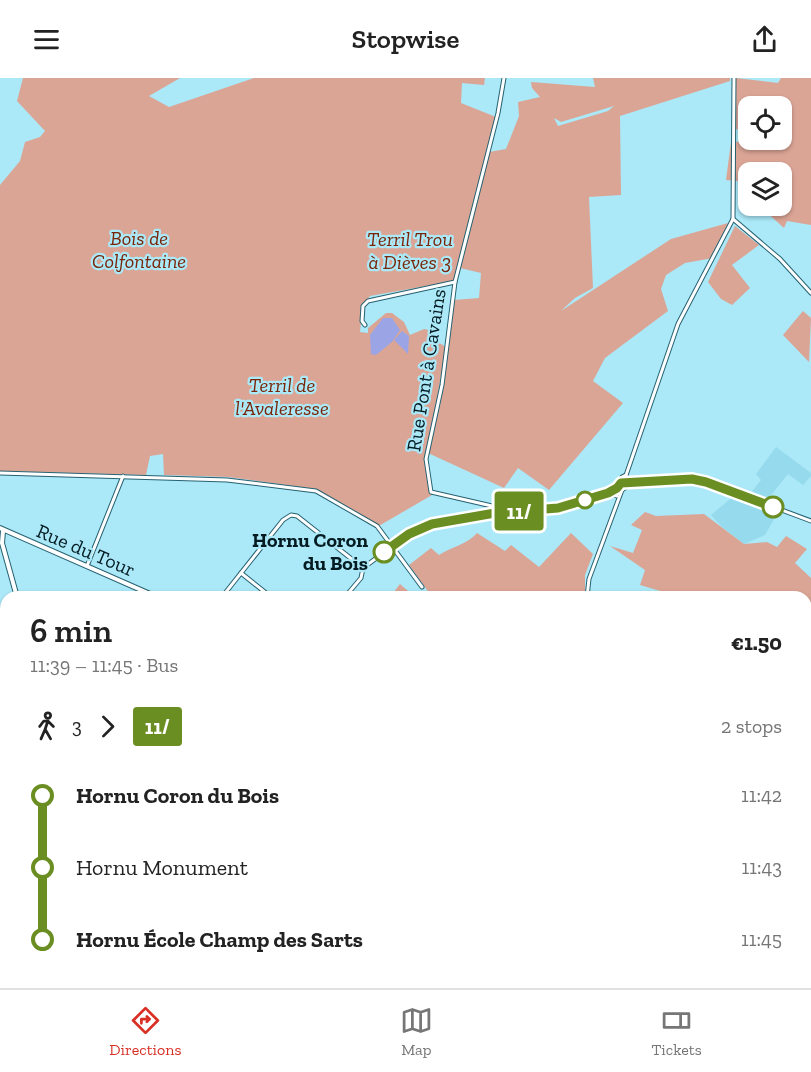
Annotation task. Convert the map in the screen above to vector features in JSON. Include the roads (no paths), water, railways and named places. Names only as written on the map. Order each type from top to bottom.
[{"type":"street","name":"Rue Pont à Cavains","points":[[495,513],[492,506],[431,492],[426,459],[442,385],[455,282],[497,117],[504,78]]},
{"type":"street","points":[[588,591],[589,579],[621,487],[633,460],[678,324],[733,219],[734,78]]},
{"type":"street","points":[[733,219],[780,259],[811,293]]},
{"type":"street","points":[[365,325],[362,322],[363,306],[368,301],[455,282]]},
{"type":"street","points":[[0,473],[227,480],[316,491],[377,526],[422,587]]},
{"type":"street","points":[[87,566],[123,476]]},
{"type":"street","points":[[626,476],[632,484]]},
{"type":"street","points":[[350,591],[361,578],[363,568],[391,546],[432,524],[495,513],[558,508],[621,487],[657,480],[706,482],[811,521]]},
{"type":"street","points":[[607,493],[618,498]]},
{"type":"street","points":[[227,591],[286,517],[294,514],[363,568]]},
{"type":"street","points":[[1,529],[15,591]]},
{"type":"street","name":"Rue du Tour","points":[[1,529],[143,591]]},
{"type":"street","points":[[241,573],[264,591]]},
{"type":"place","name":"Hornu Coron du Bois","points":[[384,552]]},
{"type":"park label","name":"Bois de Colfontaine","points":[[139,250]]},
{"type":"park label","name":"Terril Trou à Dièves 3","points":[[410,250]]},
{"type":"park label","name":"Terril de l'Avaleresse","points":[[282,396]]}]
